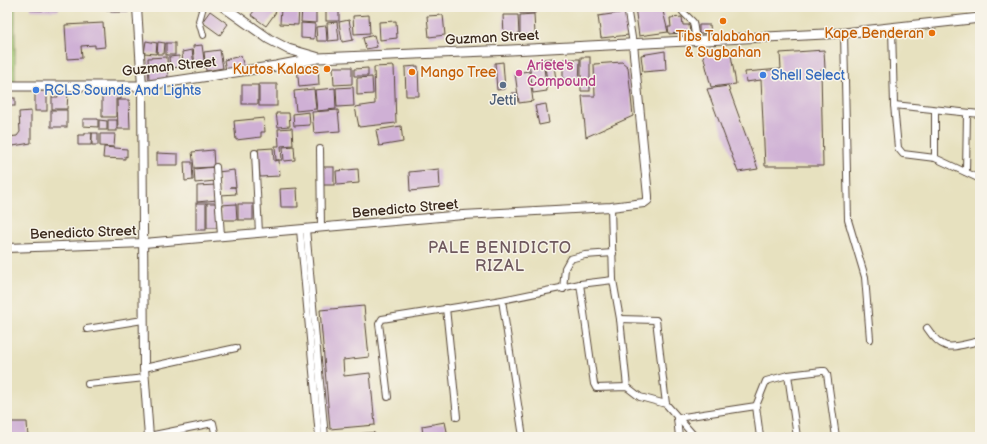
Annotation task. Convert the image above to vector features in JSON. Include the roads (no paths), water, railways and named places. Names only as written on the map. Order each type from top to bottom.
[{"type":"main road","points":[[224,7],[269,39],[288,49],[318,58]]},
{"type":"main road","name":"Guzman Street","points":[[7,86],[142,86],[276,66],[318,58],[844,33],[980,18]]},
{"type":"street","points":[[137,7],[142,86],[144,368],[149,436],[213,423],[216,437]]},
{"type":"street","points":[[203,7],[199,17],[200,30],[203,35]]},
{"type":"street","points":[[627,7],[633,44]]},
{"type":"street","points":[[681,7],[683,12],[693,22],[696,40]]},
{"type":"street","points":[[892,28],[896,144],[904,154],[936,158],[980,179]]},
{"type":"street","points":[[844,33],[848,220],[865,277],[870,339]]},
{"type":"street","name":"Benedicto Street","points":[[7,248],[144,243],[221,235],[321,228],[463,215],[611,207],[644,203],[648,200],[648,196],[633,44]]},
{"type":"street","points":[[894,105],[980,114]]},
{"type":"street","points":[[935,110],[936,158]]},
{"type":"street","points":[[966,172],[967,113]]},
{"type":"street","points":[[320,149],[321,228]]},
{"type":"street","points":[[255,153],[259,233]]},
{"type":"street","points":[[216,167],[221,235]]},
{"type":"street","points":[[611,207],[613,280],[620,319],[627,387]]},
{"type":"street","points":[[303,229],[316,370],[325,437]]},
{"type":"street","points":[[563,289],[565,268],[570,259],[585,255],[613,253]]},
{"type":"street","points":[[388,397],[379,324],[382,318],[502,300],[563,289],[580,284],[613,280]]},
{"type":"street","points":[[580,284],[594,384],[596,388],[627,387],[640,397],[666,404]]},
{"type":"street","points":[[502,300],[523,437]]},
{"type":"street","points":[[446,308],[457,417]]},
{"type":"street","points":[[620,319],[656,320],[666,404],[695,437]]},
{"type":"street","points":[[87,329],[144,320]]},
{"type":"street","points":[[927,328],[936,341],[947,346],[956,346],[980,341]]},
{"type":"street","points":[[144,368],[236,348]]},
{"type":"street","points":[[316,370],[319,437]]},
{"type":"street","points":[[760,437],[756,406],[766,381],[788,375],[825,371],[827,374],[836,437]]},
{"type":"street","points":[[788,375],[797,437]]},
{"type":"street","points":[[88,384],[145,378]]},
{"type":"street","points":[[677,418],[756,406]]},
{"type":"street","points":[[677,418],[679,437]]},
{"type":"street","points":[[362,437],[372,436]]},
{"type":"place","name":"Tibs Talabahan & Sugbahan","points":[[723,21]]},
{"type":"place","name":"Kape Benderan","points":[[932,33]]},
{"type":"place","name":"Kurtos Kalacs","points":[[327,69]]},
{"type":"place","name":"Mango Tree","points":[[412,72]]},
{"type":"place","name":"Ariete's Compound","points":[[519,73]]},
{"type":"place","name":"Shell Select","points":[[763,75]]},
{"type":"place","name":"Jetti","points":[[503,85]]},
{"type":"place","name":"RCLS Sounds And Lights","points":[[36,90]]},
{"type":"district","name":"PALE BENIDICTO RIZAL","points":[[500,256]]}]
